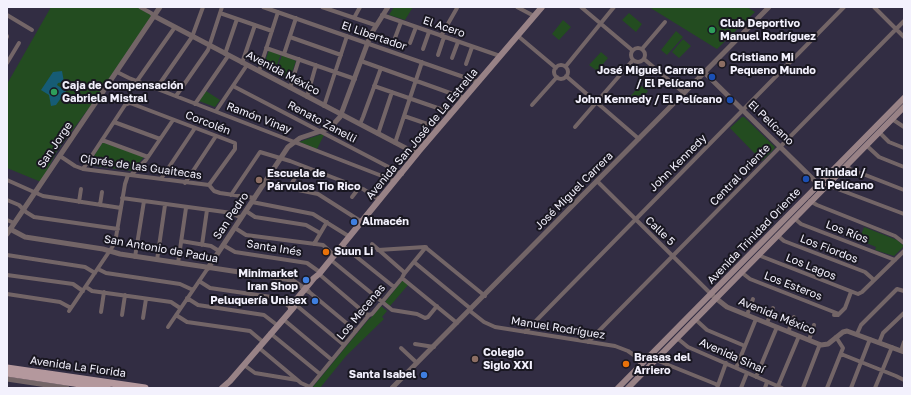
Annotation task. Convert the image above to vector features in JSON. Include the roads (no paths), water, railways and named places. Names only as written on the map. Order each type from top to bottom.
[{"type":"main road","name":"Avenida San José de La Estrella","points":[[222,388],[229,385],[244,364],[293,307],[296,300],[306,290],[314,278],[320,274],[417,154],[542,7]]},
{"type":"main road","name":"Avenida Trinidad Oriente","points":[[618,388],[713,296],[821,186],[904,98]]},
{"type":"main road","name":"Avenida Trinidad Oriente","points":[[628,388],[695,319],[713,296],[741,272],[810,201],[821,186],[828,183],[904,106]]},
{"type":"main road","name":"Avenida La Florida","points":[[7,368],[145,388]]},
{"type":"main road","points":[[17,378],[20,372],[27,370]]},
{"type":"main road","points":[[7,373],[17,378],[106,388]]},
{"type":"street","name":"Avenida México","points":[[140,7],[192,37],[417,154]]},
{"type":"street","name":"San Jorge","points":[[9,231],[160,7]]},
{"type":"street","points":[[156,89],[192,37],[202,7]]},
{"type":"street","points":[[176,96],[208,50],[222,7]]},
{"type":"street","name":"El Libertador","points":[[263,7],[478,82]]},
{"type":"street","points":[[322,7],[375,25]]},
{"type":"street","points":[[338,12],[341,7]]},
{"type":"street","points":[[354,18],[360,7]]},
{"type":"street","points":[[294,141],[332,126],[342,115],[367,43],[375,25],[388,7]]},
{"type":"street","points":[[438,55],[443,36],[457,7],[463,11]]},
{"type":"street","points":[[517,7],[534,16]]},
{"type":"street","points":[[581,7],[632,50]]},
{"type":"street","points":[[566,66],[614,7]]},
{"type":"street","name":"José Miguel Carrera","points":[[392,388],[485,296],[769,7]]},
{"type":"street","name":"John Kennedy","points":[[525,332],[844,7]]},
{"type":"street","points":[[874,7],[904,37]]},
{"type":"street","points":[[259,71],[278,12]]},
{"type":"street","points":[[220,13],[272,31]]},
{"type":"street","points":[[7,15],[32,30]]},
{"type":"street","name":"El Acero","points":[[382,15],[500,56]]},
{"type":"street","points":[[284,54],[296,18]]},
{"type":"street","points":[[195,104],[227,55],[237,19]]},
{"type":"street","name":"Central Oriente","points":[[588,342],[904,21]]},
{"type":"street","points":[[395,38],[401,22]]},
{"type":"street","points":[[642,49],[665,22]]},
{"type":"street","points":[[242,62],[255,25]]},
{"type":"street","points":[[137,81],[174,27]]},
{"type":"street","points":[[410,43],[416,27]]},
{"type":"street","points":[[423,49],[429,32]]},
{"type":"street","points":[[324,106],[347,36]]},
{"type":"street","points":[[518,36],[556,68]]},
{"type":"street","points":[[290,37],[340,55]]},
{"type":"street","points":[[452,58],[458,42]]},
{"type":"street","points":[[7,61],[19,43]]},
{"type":"street","points":[[466,64],[472,47]]},
{"type":"street","points":[[266,48],[355,79]]},
{"type":"street","points":[[632,50],[637,48],[642,49]]},
{"type":"street","points":[[642,49],[645,54],[644,59]]},
{"type":"street","points":[[632,50],[631,55],[633,60]]},
{"type":"street","points":[[290,88],[299,59]]},
{"type":"street","points":[[633,60],[639,62],[644,59]]},
{"type":"street","points":[[644,59],[684,93]]},
{"type":"street","points":[[575,127],[633,60]]},
{"type":"street","points":[[361,62],[464,98]]},
{"type":"street","points":[[395,143],[422,62]]},
{"type":"street","points":[[216,111],[247,65]]},
{"type":"street","points":[[307,97],[316,65]]},
{"type":"street","points":[[559,65],[566,66],[568,72],[566,76],[562,79],[557,77],[554,72],[556,68],[559,65]]},
{"type":"street","points":[[360,124],[380,68]]},
{"type":"street","name":"Ramón Vinay","points":[[116,72],[156,89],[396,181]]},
{"type":"street","name":"El Pelícano","points":[[705,73],[821,186]]},
{"type":"street","points":[[566,76],[639,139]]},
{"type":"street","points":[[532,105],[557,77]]},
{"type":"street","name":"Renato Zanelli","points":[[233,86],[402,174]]},
{"type":"street","points":[[374,86],[452,113]]},
{"type":"street","points":[[378,134],[392,92]]},
{"type":"street","name":"Corcolén","points":[[114,122],[125,105],[128,103],[234,142],[236,144],[235,149],[209,185]]},
{"type":"street","points":[[404,116],[439,128]]},
{"type":"street","points":[[892,119],[904,127]]},
{"type":"street","points":[[7,294],[60,302],[70,310],[116,242],[125,184],[130,175],[148,157],[173,120]]},
{"type":"street","points":[[83,169],[114,122],[160,139]]},
{"type":"street","points":[[161,179],[195,128]]},
{"type":"street","points":[[879,132],[889,142],[904,148]]},
{"type":"street","points":[[185,183],[216,136]]},
{"type":"street","points":[[102,140],[148,157]]},
{"type":"street","name":"San Pedro","points":[[168,327],[288,147],[294,141]]},
{"type":"street","points":[[866,145],[879,157],[904,167]]},
{"type":"street","points":[[350,237],[313,214],[231,195],[260,152],[281,158],[359,188],[380,200]]},
{"type":"street","name":"Ciprés de las Guaitecas","points":[[60,156],[75,166],[83,169],[209,185],[212,189],[220,193],[231,195]]},
{"type":"street","points":[[846,165],[904,190]]},
{"type":"street","points":[[289,188],[302,166]]},
{"type":"street","points":[[7,180],[46,197],[121,208]]},
{"type":"street","name":"Calle 5","points":[[597,182],[713,296]]},
{"type":"street","points":[[264,183],[318,194],[362,222]]},
{"type":"street","points":[[828,183],[835,188],[904,214]]},
{"type":"street","points":[[352,197],[359,188]]},
{"type":"street","points":[[79,202],[82,189]]},
{"type":"street","points":[[100,205],[102,192]]},
{"type":"street","points":[[122,198],[186,208],[232,213],[241,218]]},
{"type":"street","points":[[7,200],[19,205],[34,217],[118,229]]},
{"type":"street","points":[[810,201],[897,237],[904,243]]},
{"type":"street","points":[[136,256],[144,202]]},
{"type":"street","points":[[157,260],[165,205]]},
{"type":"street","points":[[178,263],[186,208]]},
{"type":"street","points":[[202,244],[207,210]]},
{"type":"street","points":[[246,211],[255,217],[306,225],[320,234]]},
{"type":"street","name":"Los Ríos","points":[[794,218],[803,225],[894,260]]},
{"type":"street","points":[[7,220],[14,223]]},
{"type":"street","points":[[314,244],[327,222]]},
{"type":"street","points":[[235,228],[246,235],[323,246],[333,258],[392,310],[417,314],[425,318],[428,317],[437,306]]},
{"type":"street","name":"San Antonio de Padua","points":[[9,231],[25,238],[157,260],[292,280],[306,290]]},
{"type":"street","name":"Los Fiordos","points":[[777,235],[784,241],[865,272],[874,280]]},
{"type":"street","points":[[181,241],[212,246],[219,251]]},
{"type":"street","points":[[372,244],[405,273]]},
{"type":"street","name":"Santa Inés","points":[[223,245],[235,252],[307,263],[369,315]]},
{"type":"street","points":[[343,246],[394,288]]},
{"type":"street","points":[[378,250],[426,247],[485,296]]},
{"type":"street","name":"Los Mecenas","points":[[310,387],[369,315],[372,314],[394,288],[426,247]]},
{"type":"street","points":[[874,280],[904,251]]},
{"type":"street","points":[[7,255],[85,267],[106,273],[180,284],[193,290]]},
{"type":"street","name":"Los Lagos","points":[[758,255],[859,294],[874,280]]},
{"type":"street","points":[[900,255],[904,259]]},
{"type":"street","name":"Manuel Rodríguez","points":[[414,262],[480,319],[491,325],[525,332],[615,346],[625,349],[644,362]]},
{"type":"street","name":"Los Esteros","points":[[741,272],[750,279],[839,314]]},
{"type":"street","points":[[7,275],[71,284],[84,289],[171,302],[180,308]]},
{"type":"street","points":[[402,278],[457,323]]},
{"type":"street","points":[[199,281],[210,288],[278,298],[293,307],[344,345]]},
{"type":"street","points":[[857,334],[861,325],[897,288],[904,291]]},
{"type":"street","points":[[306,290],[356,331]]},
{"type":"street","points":[[101,312],[104,292]]},
{"type":"street","points":[[834,315],[839,314],[845,308],[852,292]]},
{"type":"street","points":[[122,315],[125,295]]},
{"type":"street","name":"Avenida México","points":[[713,296],[727,307],[820,344],[827,344],[846,331],[879,342],[902,352]]},
{"type":"street","points":[[187,298],[198,305],[264,315],[277,325]]},
{"type":"street","points":[[143,318],[146,299]]},
{"type":"street","points":[[747,315],[753,299]]},
{"type":"street","points":[[768,323],[773,308]]},
{"type":"street","points":[[879,342],[883,333],[904,313]]},
{"type":"street","points":[[176,315],[187,322],[250,331],[263,342]]},
{"type":"street","points":[[788,332],[794,317]]},
{"type":"street","points":[[283,318],[332,360]]},
{"type":"street","points":[[695,319],[705,329],[745,346]]},
{"type":"street","points":[[736,368],[756,319]]},
{"type":"street","points":[[809,340],[814,325]]},
{"type":"street","points":[[756,377],[777,327]]},
{"type":"street","points":[[270,333],[320,374]]},
{"type":"street","points":[[780,387],[799,336]]},
{"type":"street","points":[[827,388],[843,347],[836,337]]},
{"type":"street","name":"Avenida Sinaí","points":[[677,338],[686,346],[780,387]]},
{"type":"street","points":[[851,388],[870,339]]},
{"type":"street","points":[[902,352],[904,342]]},
{"type":"street","points":[[415,344],[434,347]]},
{"type":"street","points":[[803,388],[820,344]]},
{"type":"street","points":[[875,388],[892,347]]},
{"type":"street","points":[[258,348],[301,383],[310,387]]},
{"type":"street","points":[[401,348],[417,364]]},
{"type":"street","points":[[841,354],[904,380]]},
{"type":"street","points":[[656,360],[717,387],[726,363]]},
{"type":"street","points":[[244,364],[255,373],[298,380]]},
{"type":"street","points":[[741,388],[747,373]]},
{"type":"street","points":[[7,379],[17,378],[67,388]]},
{"type":"street","points":[[765,388],[767,382]]},
{"type":"water","name":"Caja de Compensación Gabriela Mistral","points":[[62,71],[64,82],[58,83],[57,85],[66,91],[56,105],[51,106],[49,95],[41,90],[53,72]]},
{"type":"place","name":"Club Deportivo Manuel Rodríguez","points":[[712,30]]},
{"type":"place","name":"Cristiano Mi Pequeno Mundo","points":[[722,64]]},
{"type":"place","name":"José Miguel Carrera / El Pelícano","points":[[712,77]]},
{"type":"place","name":"Caja de Compensación Gabriela Mistral","points":[[54,92]]},
{"type":"place","name":"John Kennedy / El Pelícano","points":[[730,100]]},
{"type":"place","name":"Trinidad / El Pelícano","points":[[806,179]]},
{"type":"place","name":"Escuela de Párvulos Tio Rico","points":[[259,180]]},
{"type":"place","name":"Almacén","points":[[354,222]]},
{"type":"place","name":"Suun Li","points":[[326,252]]},
{"type":"place","name":"Minimarket Iran Shop","points":[[306,280]]},
{"type":"place","name":"Peluquería Unisex","points":[[315,301]]},
{"type":"place","name":"Colegio Siglo XXI","points":[[475,359]]},
{"type":"place","name":"Brasas del Arriero","points":[[626,364]]},
{"type":"place","name":"Santa Isabel","points":[[424,375]]}]
